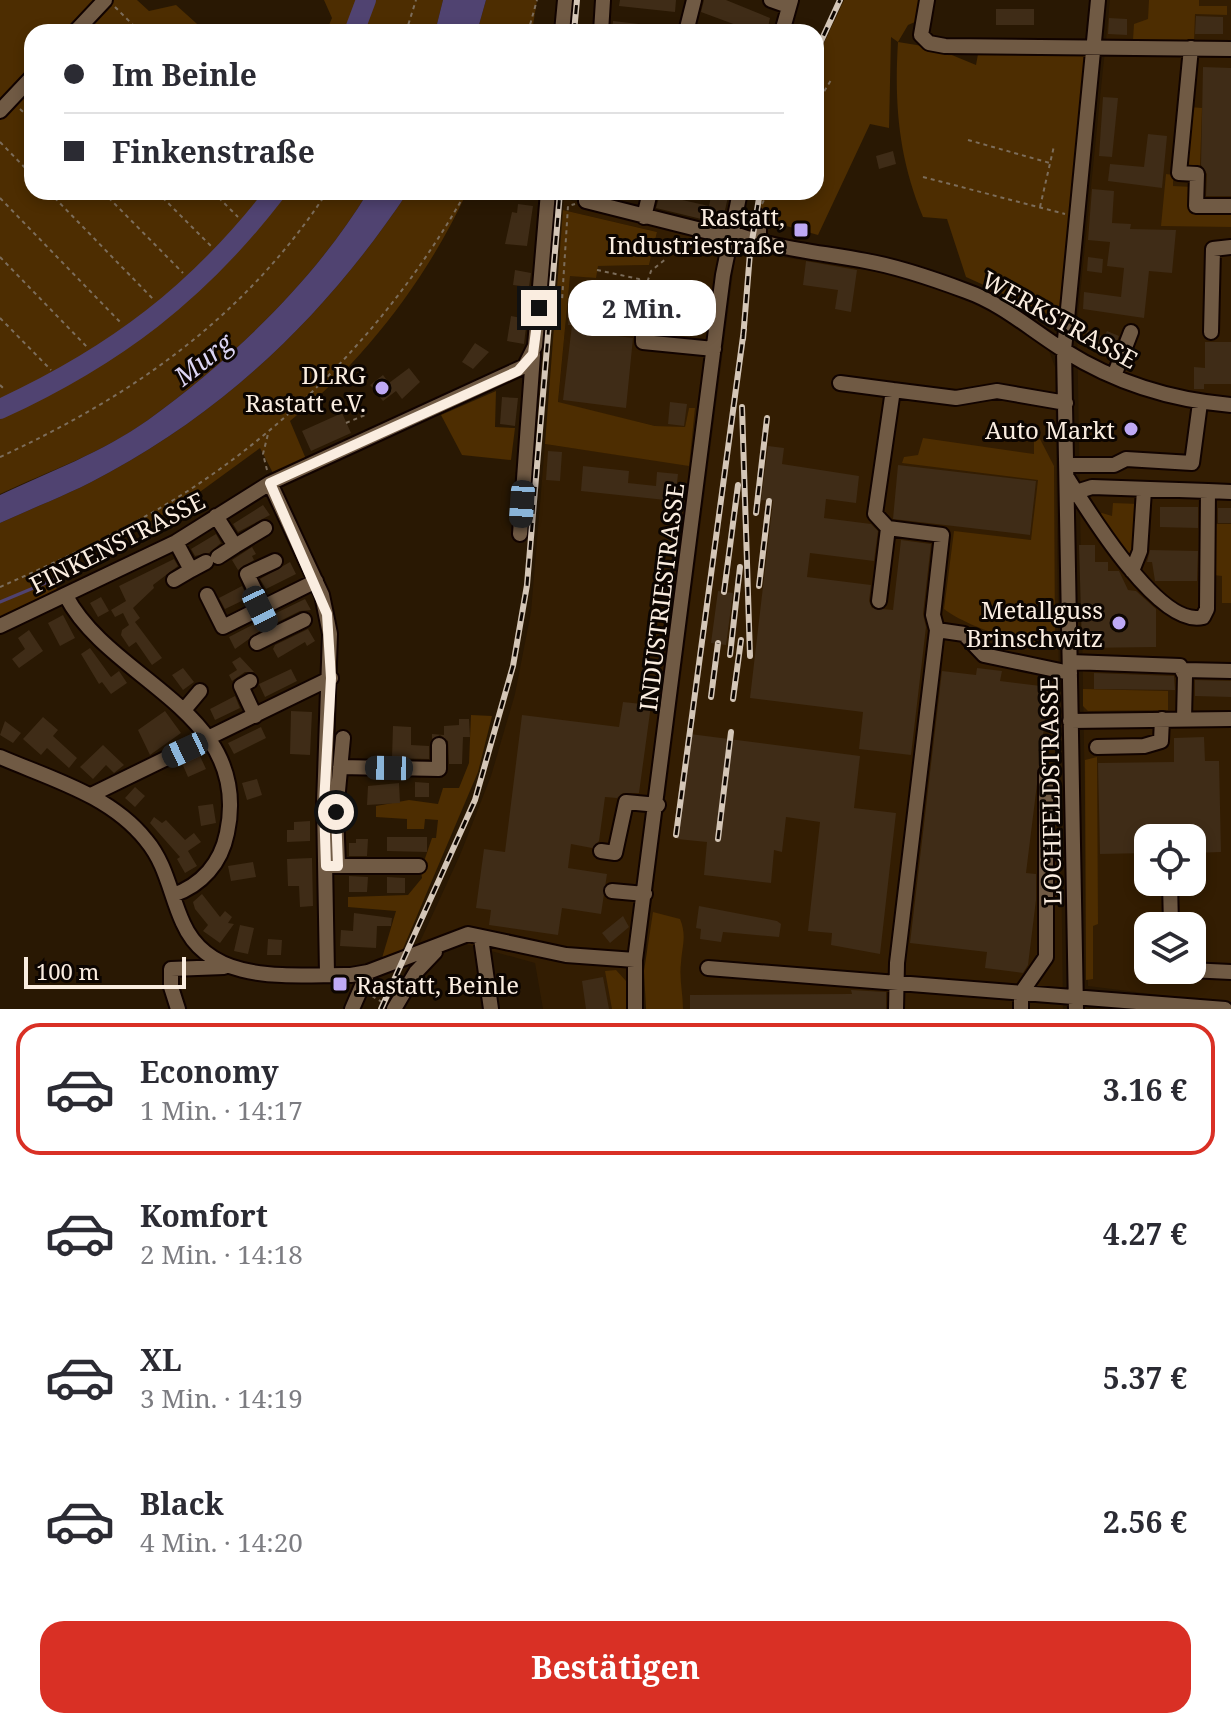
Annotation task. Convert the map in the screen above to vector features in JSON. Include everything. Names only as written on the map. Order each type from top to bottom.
[{"type":"street","points":[[83,24],[107,0]]},
{"type":"street","points":[[563,24],[565,0]]},
{"type":"street","points":[[602,24],[603,0]]},
{"type":"street","points":[[688,24],[694,0]]},
{"type":"street","points":[[771,0],[790,3],[784,24]]},
{"type":"street","points":[[927,0],[920,28],[921,35],[929,43],[959,47],[1231,49]]},
{"type":"street","name":"LOCHFELDSTRASSE","points":[[1076,1003],[1064,350],[1098,0]]},
{"type":"street","points":[[1191,48],[1179,173],[1197,174],[1196,206],[1231,206]]},
{"type":"street","points":[[0,111],[24,85]]},
{"type":"street","points":[[520,534],[547,200]]},
{"type":"street","name":"WERKSTRASSE","points":[[598,200],[644,217],[869,267],[986,298],[1064,350],[1114,376],[1165,396],[1231,405]]},
{"type":"street","points":[[644,217],[648,200]]},
{"type":"street","name":"INDUSTRIESTRASSE","points":[[635,1009],[635,960],[658,805],[729,235],[738,200]]},
{"type":"street","points":[[759,217],[759,243]]},
{"type":"street","points":[[1211,332],[1213,249],[1231,247]]},
{"type":"street","points":[[594,321],[643,325],[643,342],[714,349]]},
{"type":"street","points":[[1114,376],[1131,332]]},
{"type":"street","name":"FINKENSTRASSE","points":[[0,626],[176,542],[270,483],[377,431],[518,371],[533,354]]},
{"type":"street","points":[[840,383],[956,398],[997,391],[1066,403]]},
{"type":"street","points":[[893,390],[875,514],[888,528],[942,535],[933,615],[937,630],[896,983],[896,1009]]},
{"type":"street","points":[[1200,403],[1192,463],[1126,459],[1114,465],[1068,472],[1076,492],[1113,550],[1174,610],[1193,619],[1203,617],[1207,609],[1208,491]]},
{"type":"street","points":[[270,483],[288,537],[316,581],[327,614],[331,678],[324,804],[332,866]]},
{"type":"street","points":[[1076,492],[1092,487],[1231,492]]},
{"type":"street","points":[[1132,571],[1140,551],[1144,490]]},
{"type":"street","points":[[216,516],[235,546]]},
{"type":"street","points":[[174,580],[265,528]]},
{"type":"street","points":[[879,601],[888,528]]},
{"type":"street","points":[[176,542],[191,570]]},
{"type":"street","points":[[273,635],[247,574],[275,561]]},
{"type":"street","points":[[207,595],[223,627],[316,581]]},
{"type":"street","points":[[66,596],[94,635],[184,710],[209,739],[228,792],[225,843],[204,876],[173,895]]},
{"type":"street","points":[[257,643],[304,620]]},
{"type":"street","points":[[937,630],[964,634],[984,655],[1070,668],[1174,663],[1184,670],[1231,671]]},
{"type":"street","points":[[1184,670],[1184,719]]},
{"type":"street","points":[[91,795],[331,678]]},
{"type":"street","points":[[239,686],[255,716]]},
{"type":"street","points":[[184,710],[200,691]]},
{"type":"street","points":[[1097,747],[1144,746],[1161,741],[1162,719]]},
{"type":"street","points":[[1070,721],[1231,719]]},
{"type":"street","points":[[327,974],[343,738]]},
{"type":"street","points":[[340,767],[439,769],[439,745]]},
{"type":"street","points":[[0,757],[91,795],[122,816],[159,858],[196,944],[225,967]]},
{"type":"street","points":[[1021,1009],[1021,993],[1046,957],[1046,773]]},
{"type":"street","points":[[601,851],[615,853],[626,802],[658,805]]},
{"type":"street","points":[[332,866],[419,866]]},
{"type":"street","points":[[612,891],[645,894]]},
{"type":"street","points":[[178,1009],[171,987],[171,969],[225,967],[327,974],[368,972],[468,934],[566,955],[635,960]]},
{"type":"street","points":[[481,938],[491,1009]]},
{"type":"street","points":[[394,1009],[416,972],[448,942]]},
{"type":"street","points":[[194,968],[186,960],[196,944]]},
{"type":"street","points":[[708,968],[1021,993],[1076,1003],[1225,1009]]},
{"type":"street","points":[[1206,971],[1231,972]]},
{"type":"street","points":[[352,1009],[368,972]]},
{"type":"path","points":[[107,0],[132,24]]},
{"type":"path","points":[[408,24],[416,0]]},
{"type":"path","points":[[530,24],[537,0]]},
{"type":"path","points":[[824,92],[831,80]]},
{"type":"path","points":[[11,99],[24,112]]},
{"type":"path","points":[[968,140],[1050,163]]},
{"type":"path","points":[[0,142],[24,167]]},
{"type":"path","points":[[1040,208],[1054,146]]},
{"type":"path","points":[[923,177],[1077,218]]},
{"type":"path","points":[[0,198],[122,324]]},
{"type":"path","points":[[57,200],[153,299]]},
{"type":"path","points":[[111,200],[183,273]]},
{"type":"path","points":[[165,200],[211,246]]},
{"type":"path","points":[[221,200],[238,217]]},
{"type":"path","points":[[0,457],[112,400],[199,337],[246,294],[281,256],[321,200]]},
{"type":"path","points":[[0,587],[52,564],[186,491],[269,431],[391,307],[461,200]]},
{"type":"path","points":[[557,300],[562,301],[568,206],[579,200]]},
{"type":"path","points":[[759,217],[765,200]]},
{"type":"path","points":[[0,257],[87,347]]},
{"type":"path","points":[[643,325],[645,290],[651,271],[667,258]]},
{"type":"path","points":[[597,270],[639,279],[645,290]]},
{"type":"path","points":[[0,318],[51,370]]},
{"type":"path","points":[[0,385],[4,389]]},
{"type":"path","points":[[346,423],[365,415]]},
{"type":"path","points":[[269,431],[263,454],[270,483]]},
{"type":"path","points":[[52,564],[66,596]]},
{"type":"shaded area","points":[[0,0],[101,0],[78,24],[24,24],[24,82],[0,107]]},
{"type":"shaded area","points":[[110,0],[137,0],[149,11],[176,5],[197,24],[87,24]]},
{"type":"shaded area","points":[[324,0],[443,0],[437,24],[329,24],[332,18]]},
{"type":"shaded area","points":[[443,0],[486,0],[479,24],[437,24]]},
{"type":"shaded area","points":[[486,0],[537,0],[533,24],[479,24]]},
{"type":"shaded area","points":[[844,0],[925,0],[915,22],[908,25],[898,42],[891,37],[889,128],[870,124],[818,235],[769,221],[759,203],[760,200],[824,200],[824,43]]},
{"type":"shaded area","points":[[1110,0],[1231,0],[1231,1004],[1088,986],[1077,324]]},
{"type":"shaded area","points":[[1149,0],[1199,0],[1199,6],[1227,6],[1227,15],[1195,14],[1194,42],[1133,40],[1134,24],[1148,19]]},
{"type":"shaded area","points":[[898,42],[935,48],[976,65],[978,54],[1089,54],[1059,319],[966,277],[947,219],[923,217],[903,153],[897,88]]},
{"type":"shaded area","points":[[24,90],[24,200],[264,200],[214,259],[149,317],[77,365],[0,406],[0,116]]},
{"type":"shaded area","points":[[1190,107],[1202,108],[1200,166],[1186,164]]},
{"type":"shaded area","points":[[1166,174],[1173,175],[1173,186],[1193,187],[1195,206],[1231,210],[1231,227],[1161,226]]},
{"type":"shaded area","points":[[273,200],[363,200],[323,257],[297,287],[210,371],[131,431],[95,451],[0,494],[0,414],[83,370],[155,321],[219,263]]},
{"type":"shaded area","points":[[363,200],[402,200],[346,276],[276,350],[238,384],[198,416],[110,472],[0,523],[0,495],[113,442],[148,420],[210,371],[297,287]]},
{"type":"shaded area","points":[[402,200],[463,200],[433,256],[391,317],[343,372],[290,421],[306,459],[274,475],[260,448],[182,505],[51,571],[58,593],[0,618],[0,523],[110,472],[198,416],[276,350],[312,314],[378,235]]},
{"type":"shaded area","points":[[564,200],[568,200],[726,238],[632,1009],[543,1009],[535,963],[455,941],[418,946],[460,855],[491,776],[515,694],[531,612],[545,444],[689,465],[689,409],[685,428],[655,426],[558,403],[570,275],[595,278],[598,266],[649,265],[657,232],[563,210]]},
{"type":"shaded area","points":[[563,210],[657,232],[649,265],[598,266],[596,278],[570,276],[558,402],[655,426],[685,427],[689,408],[695,408],[689,466],[545,444]]},
{"type":"shaded area","points":[[736,250],[874,271],[979,301],[1048,348],[1055,367],[1063,1009],[646,1009],[647,938]]},
{"type":"shaded area","points":[[496,391],[495,427],[515,428],[511,460],[462,455],[441,415]]},
{"type":"shaded area","points":[[1034,437],[1040,439],[1054,466],[1055,645],[1005,641],[1000,634],[971,624],[944,609],[954,531],[1031,540],[1038,480],[902,463],[904,457],[918,455],[923,438],[1034,454]]},
{"type":"shaded area","points":[[1113,503],[1139,504],[1133,554],[1124,553],[1095,517],[1102,513],[1112,516]]},
{"type":"shaded area","points":[[1215,524],[1231,524],[1231,603],[1222,603],[1222,576],[1213,575]]},
{"type":"shaded area","points":[[1083,689],[1168,691],[1168,710],[1088,711],[1083,706]]},
{"type":"shaded area","points":[[471,715],[492,716],[478,772],[402,951],[382,958],[396,911],[348,907],[348,897],[408,895],[422,878],[421,870],[432,838],[436,838],[438,820],[425,819],[424,829],[407,829],[407,819],[376,817],[376,806],[409,800],[438,804],[443,788],[459,788],[469,763]]},
{"type":"shaded area","points":[[1097,757],[1098,924],[1093,926],[1093,979],[1086,980],[1085,760]]},
{"type":"shaded area","points":[[653,912],[680,919],[682,925],[684,941],[680,974],[683,1009],[646,1009],[644,971]]},
{"type":"shaded area","points":[[616,970],[626,981],[626,1009],[612,1009],[605,971]]},
{"type":"building","points":[[620,0],[676,0],[675,12],[619,6]]},
{"type":"building","points":[[704,0],[726,0],[770,18],[769,24],[733,24],[701,12]]},
{"type":"building","points":[[996,9],[1034,9],[1034,25],[996,25]]},
{"type":"building","points":[[1196,16],[1223,17],[1223,34],[1195,34]]},
{"type":"building","points":[[1109,18],[1127,19],[1127,35],[1108,34]]},
{"type":"building","points":[[1203,67],[1231,68],[1231,196],[1206,196],[1207,174],[1201,165]]},
{"type":"building","points":[[1103,97],[1118,98],[1112,157],[1099,156]]},
{"type":"building","points":[[1148,134],[1167,136],[1162,188],[1108,181],[1110,164],[1144,167]]},
{"type":"building","points":[[893,151],[896,164],[879,169],[876,156]]},
{"type":"building","points":[[1092,189],[1114,191],[1112,223],[1131,224],[1130,229],[1176,230],[1172,273],[1149,271],[1144,318],[1083,309],[1084,292],[1121,297],[1124,268],[1107,266],[1110,242],[1088,240]]},
{"type":"building","points":[[658,200],[682,200],[709,206],[710,200],[727,200],[722,224],[656,208]]},
{"type":"building","points":[[518,204],[533,206],[527,246],[505,244],[512,212],[517,213]]},
{"type":"building","points":[[1088,257],[1103,259],[1102,273],[1087,271]]},
{"type":"building","points":[[806,261],[857,270],[851,312],[835,309],[838,290],[803,285]]},
{"type":"building","points":[[515,270],[531,273],[529,287],[513,285]]},
{"type":"building","points":[[675,287],[696,290],[690,337],[669,334]]},
{"type":"building","points":[[571,292],[590,294],[584,319],[586,332],[633,338],[626,408],[563,400],[572,325],[568,325]]},
{"type":"building","points":[[511,316],[527,319],[524,344],[507,341]]},
{"type":"building","points":[[1088,330],[1104,337],[1107,331],[1119,336],[1111,356],[1082,341]]},
{"type":"building","points":[[1205,342],[1231,342],[1231,384],[1204,384],[1204,389],[1194,389],[1194,367],[1205,368]]},
{"type":"building","points":[[475,343],[489,352],[473,369],[462,362]]},
{"type":"building","points":[[409,368],[420,382],[402,399],[396,391],[383,401],[370,385],[383,375],[389,383]]},
{"type":"building","points":[[502,397],[518,398],[515,426],[500,424]]},
{"type":"building","points":[[670,402],[687,404],[684,426],[668,424]]},
{"type":"building","points":[[342,413],[351,433],[311,451],[302,431]]},
{"type":"building","points":[[768,446],[784,448],[782,464],[859,476],[856,503],[826,499],[824,518],[871,524],[878,531],[874,561],[810,553],[807,577],[871,585],[869,601],[872,608],[893,610],[901,540],[931,544],[923,614],[926,627],[911,755],[859,749],[863,712],[750,698],[773,501],[761,500]]},
{"type":"building","points":[[548,451],[562,452],[560,481],[546,480]]},
{"type":"building","points":[[898,465],[1036,481],[1030,535],[893,519]]},
{"type":"building","points":[[583,466],[629,471],[628,483],[656,486],[657,472],[678,474],[675,501],[581,491]]},
{"type":"building","points":[[263,505],[270,515],[238,532],[233,524]]},
{"type":"building","points":[[1160,507],[1198,507],[1198,528],[1160,527]]},
{"type":"building","points":[[1218,508],[1231,508],[1231,523],[1218,523]]},
{"type":"building","points":[[216,534],[221,543],[209,553],[195,556],[191,549]]},
{"type":"building","name":"Metallguss Brinschwitz","points":[[1079,545],[1095,545],[1095,562],[1108,562],[1108,571],[1119,571],[1128,590],[1136,591],[1156,609],[1156,647],[1082,648]]},
{"type":"building","points":[[252,547],[256,554],[252,556],[254,560],[238,570],[232,560]]},
{"type":"building","points":[[1150,550],[1198,551],[1197,581],[1155,581],[1152,562],[1147,562]]},
{"type":"building","points":[[174,559],[178,566],[153,585],[154,588],[133,608],[140,618],[135,622],[162,658],[152,665],[136,642],[129,647],[121,635],[129,625],[123,613],[115,617],[111,610],[126,601],[119,586]]},
{"type":"building","points":[[290,562],[296,574],[266,589],[260,579]]},
{"type":"building","points":[[242,586],[248,598],[225,609],[219,598]]},
{"type":"building","points":[[718,591],[733,593],[726,645],[711,643]]},
{"type":"building","points":[[101,597],[109,611],[98,617],[90,603]]},
{"type":"building","points":[[305,599],[311,610],[300,611],[278,622],[274,614]]},
{"type":"building","points":[[63,615],[75,638],[60,646],[48,623]]},
{"type":"building","points":[[256,623],[260,631],[235,649],[229,637]]},
{"type":"building","points":[[308,629],[315,641],[307,646],[305,642],[278,658],[273,649],[275,645]]},
{"type":"building","points":[[29,630],[43,651],[19,668],[12,659],[25,649],[18,638]]},
{"type":"building","points":[[90,648],[111,677],[119,671],[127,683],[111,694],[102,682],[99,684],[81,654]]},
{"type":"building","points":[[240,657],[254,672],[245,672],[232,681],[229,675],[237,670],[232,662]]},
{"type":"building","points":[[183,668],[194,682],[183,690],[172,675]]},
{"type":"building","points":[[977,668],[1002,671],[1000,681],[1049,687],[1026,873],[1036,874],[1036,900],[1028,965],[1023,973],[985,968],[987,952],[910,943],[942,671],[976,675]]},
{"type":"building","points":[[291,669],[297,681],[265,697],[259,684]]},
{"type":"building","points":[[1094,673],[1174,676],[1175,690],[1094,689]]},
{"type":"building","points":[[1195,680],[1231,681],[1231,697],[1195,696]]},
{"type":"building","points":[[235,696],[240,708],[215,720],[210,709]]},
{"type":"building","points":[[623,702],[651,705],[639,793],[605,797],[599,841],[592,848],[571,844],[568,868],[607,874],[601,914],[562,908],[558,935],[489,925],[491,910],[476,908],[484,849],[505,852],[522,715],[619,727]]},
{"type":"building","points":[[165,711],[181,733],[150,755],[138,730]]},
{"type":"building","points":[[291,711],[312,712],[310,755],[290,754]]},
{"type":"building","points":[[43,717],[58,730],[53,736],[77,758],[69,768],[47,748],[41,755],[23,739]]},
{"type":"building","points":[[459,719],[469,719],[470,737],[463,737],[462,764],[449,764],[448,741],[440,735],[432,739],[432,734],[444,735],[444,726],[459,725]]},
{"type":"building","points":[[5,721],[21,733],[13,743],[0,735]]},
{"type":"building","points":[[393,726],[411,727],[411,745],[429,746],[429,759],[392,758]]},
{"type":"building","points":[[261,727],[266,738],[234,754],[228,743]]},
{"type":"building","points":[[690,734],[860,756],[854,808],[896,813],[880,954],[831,945],[832,933],[808,931],[820,822],[786,817],[782,852],[774,850],[771,883],[704,875],[707,842],[677,839]]},
{"type":"building","points":[[1204,737],[1205,761],[1219,761],[1221,852],[1206,853],[1206,824],[1134,824],[1134,853],[1100,854],[1098,763],[1174,762],[1174,738]]},
{"type":"building","points":[[103,745],[124,765],[114,773],[106,765],[93,779],[80,767]]},
{"type":"building","points":[[199,754],[206,769],[188,777],[182,763]]},
{"type":"building","points":[[257,779],[262,795],[247,800],[242,783]]},
{"type":"building","points":[[415,782],[429,783],[429,797],[415,797]]},
{"type":"building","points":[[399,783],[400,803],[367,805],[368,786]]},
{"type":"building","points":[[135,787],[145,796],[135,807],[125,798]]},
{"type":"building","points":[[213,804],[216,823],[201,826],[198,806]]},
{"type":"building","points":[[154,817],[162,823],[166,820],[185,840],[194,833],[201,842],[188,851],[197,866],[185,873],[177,859],[180,857],[150,823]]},
{"type":"building","points":[[310,821],[310,841],[287,842],[287,830],[294,830],[294,822]]},
{"type":"building","points":[[387,837],[427,837],[427,852],[387,851]]},
{"type":"building","points":[[356,839],[368,839],[367,856],[349,856],[349,843],[356,843]]},
{"type":"building","points":[[312,858],[313,906],[300,907],[299,886],[288,886],[287,859]]},
{"type":"building","points":[[253,862],[256,877],[231,881],[228,866]]},
{"type":"building","points":[[349,876],[368,877],[367,892],[349,892]]},
{"type":"building","points":[[387,877],[405,878],[405,893],[387,893]]},
{"type":"building","points":[[202,894],[220,917],[225,911],[232,917],[228,923],[234,924],[220,943],[203,931],[208,925],[193,902]]},
{"type":"building","points":[[699,906],[777,921],[781,924],[779,937],[723,932],[721,942],[700,939],[701,929],[696,928]]},
{"type":"building","points":[[354,913],[392,918],[391,926],[377,926],[376,948],[340,946],[341,930],[353,931]]},
{"type":"building","points":[[623,916],[629,927],[610,943],[602,933]]},
{"type":"building","points":[[240,925],[254,928],[248,954],[234,951]]},
{"type":"building","points":[[268,939],[282,940],[281,955],[267,955]]},
{"type":"building","points":[[603,977],[609,1009],[586,1009],[582,981]]},
{"type":"building","points":[[851,990],[886,992],[886,1009],[690,1009],[690,995],[852,994]]},
{"type":"waterway","points":[[357,24],[366,0]]},
{"type":"waterway","points":[[0,409],[81,367],[152,318],[216,261],[269,200]]},
{"type":"waterway","points":[[0,602],[55,579]]},
{"type":"railway","points":[[575,24],[577,0]]},
{"type":"railway","points":[[824,35],[840,0]]},
{"type":"railway","points":[[381,1009],[475,800],[513,666],[527,585],[559,200]]},
{"type":"railway","points":[[743,339],[750,253],[759,200]]},
{"type":"railway","points":[[676,835],[744,329]]},
{"type":"railway","points":[[742,407],[750,656]]},
{"type":"railway","points":[[756,513],[767,418]]},
{"type":"railway","points":[[724,592],[738,485]]},
{"type":"railway","points":[[759,586],[769,501]]},
{"type":"railway","points":[[730,655],[740,567]]},
{"type":"railway","points":[[733,699],[741,640]]},
{"type":"railway","points":[[711,697],[718,643]]},
{"type":"railway","points":[[718,839],[731,732]]},
{"type":"place","name":"Rastatt, Industriestraße","points":[[801,230]]},
{"type":"place","name":"DLRG Rastatt e.V.","points":[[382,388]]},
{"type":"place","name":"Auto Markt","points":[[1131,429]]},
{"type":"place","name":"Metallguss Brinschwitz","points":[[1119,623]]},
{"type":"place","name":"Rastatt, Beinle","points":[[340,984]]},
{"type":"route","points":[[336,812],[338,866],[326,866],[324,804],[331,678],[330,634],[322,595],[270,483],[518,371],[533,354],[539,308]]},
{"type":"water label","name":"Murg","points":[[203,359]]}]
